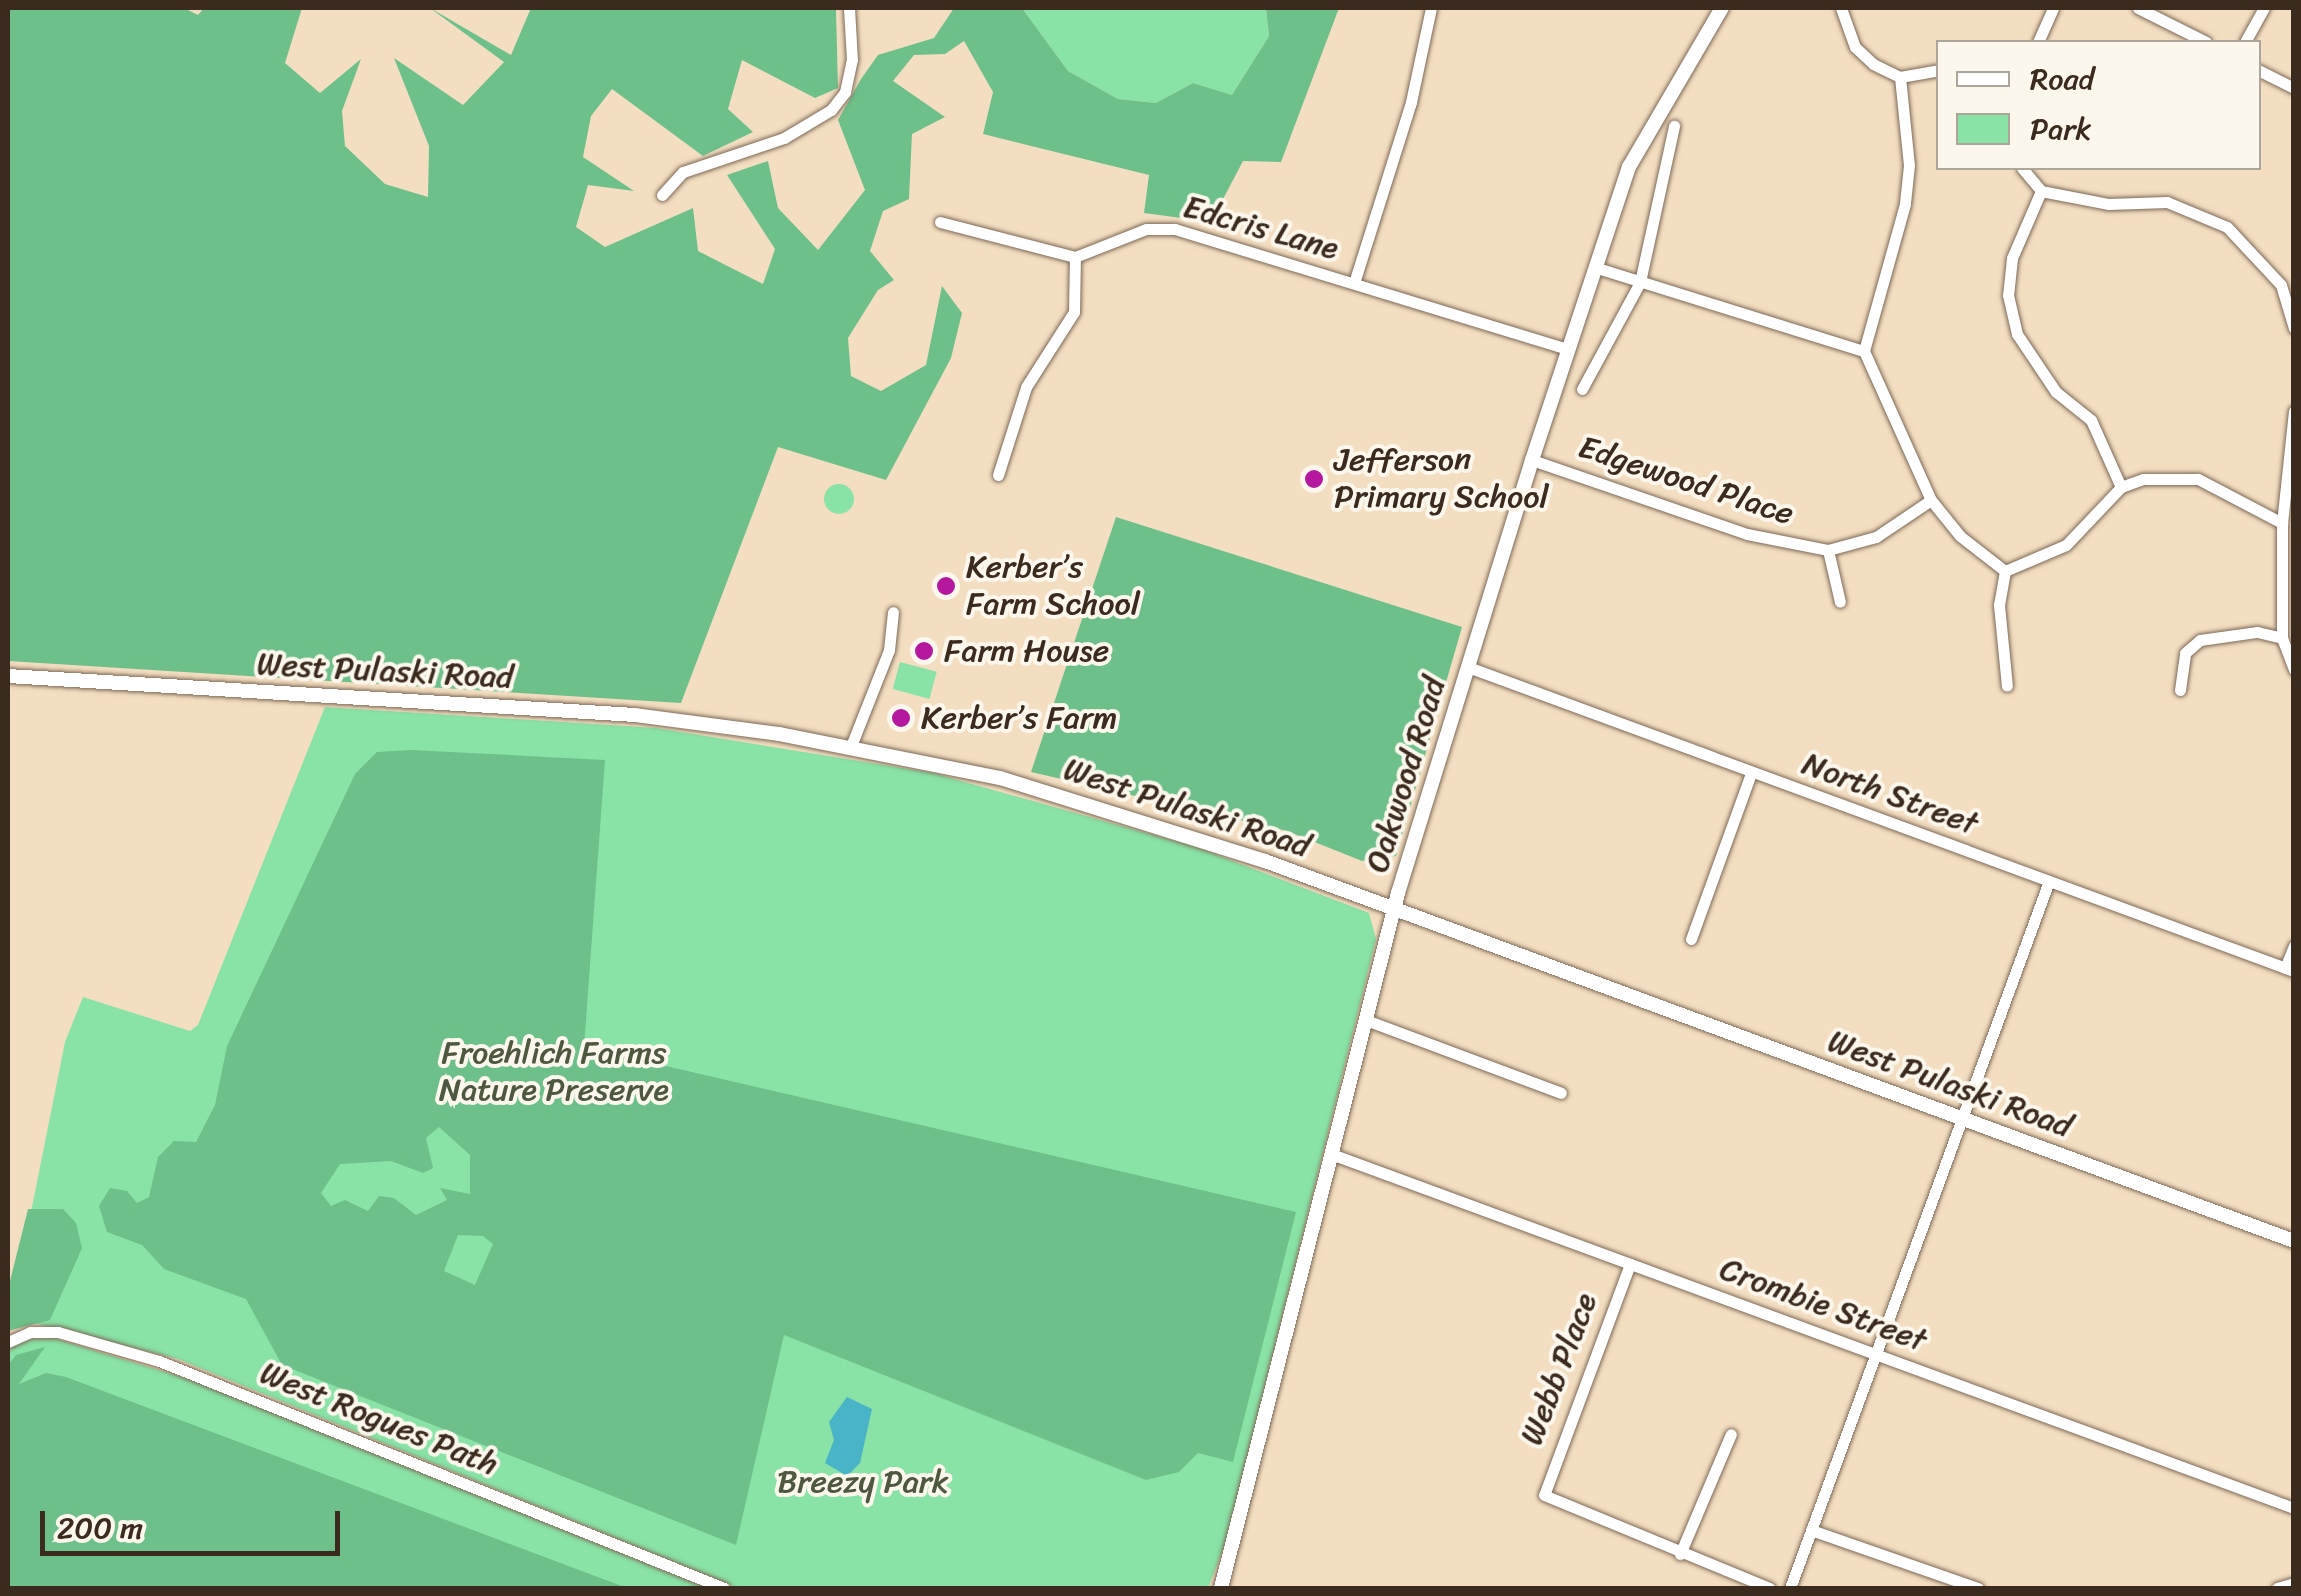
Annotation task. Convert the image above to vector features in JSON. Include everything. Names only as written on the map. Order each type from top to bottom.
[{"type":"main road","name":"Oakwood Road","points":[[1222,1588],[1394,908],[1567,349],[1594,267],[1653,116],[1722,8]]},
{"type":"main road","name":"West Pulaski Road","points":[[8,676],[559,708],[851,746],[1000,778],[1151,822],[1394,908],[2294,1241]]},
{"type":"street","points":[[662,195],[683,172],[784,138],[831,110],[845,92],[852,60],[849,8]]},
{"type":"street","points":[[1354,283],[1411,102],[1431,8]]},
{"type":"street","points":[[1841,8],[1855,47],[1900,76],[1936,70]]},
{"type":"street","points":[[2039,40],[2053,8]]},
{"type":"street","points":[[2138,8],[2202,40]]},
{"type":"street","points":[[2246,40],[2264,8]]},
{"type":"street","points":[[2261,72],[2294,88]]},
{"type":"street","points":[[1900,76],[1909,165],[1905,204],[1864,351],[1931,500],[1960,536],[2005,571]]},
{"type":"street","points":[[1582,389],[1640,282],[1674,126]]},
{"type":"street","points":[[2024,170],[2040,192],[2108,204],[2167,202],[2227,227],[2281,285],[2294,328]]},
{"type":"street","points":[[2040,192],[2012,258],[2008,295],[2017,334],[2056,392],[2099,433],[2121,487]]},
{"type":"street","points":[[940,222],[1075,257],[1074,312],[1026,387],[998,475]]},
{"type":"street","name":"Edcris Lane","points":[[1075,257],[1146,228],[1175,228],[1567,349]]},
{"type":"street","points":[[1594,267],[1864,351]]},
{"type":"street","points":[[2294,411],[2282,523],[2282,638],[2294,670]]},
{"type":"street","name":"Edgewood Place","points":[[1532,460],[1746,534],[1828,550],[1876,537],[1931,500]]},
{"type":"street","points":[[2005,571],[2066,546],[2121,487],[2172,475],[2198,480],[2282,523]]},
{"type":"street","points":[[1828,550],[1840,602]]},
{"type":"street","points":[[2005,571],[1999,605],[2007,686]]},
{"type":"street","points":[[851,746],[889,650],[893,612]]},
{"type":"street","points":[[2180,690],[2185,654],[2200,640],[2257,632],[2282,638]]},
{"type":"street","name":"North Street","points":[[1468,667],[2289,970]]},
{"type":"street","points":[[1691,939],[1751,773]]},
{"type":"street","points":[[1790,1588],[2049,881]]},
{"type":"street","points":[[2289,970],[2294,946]]},
{"type":"street","points":[[1366,1020],[1562,1093]]},
{"type":"street","name":"Crombie Street","points":[[1334,1154],[2294,1508]]},
{"type":"street","name":"Webb Place","points":[[1630,1264],[1544,1495],[1680,1554]]},
{"type":"street","name":"West Rogues Path","points":[[8,1342],[30,1332],[58,1332],[158,1361],[724,1588]]},
{"type":"street","points":[[1732,1434],[1680,1554],[1770,1588]]},
{"type":"street","points":[[1811,1530],[1978,1588]]},
{"type":"street","points":[[2277,1588],[2294,1583]]},
{"type":"green space","points":[[8,8],[184,8],[198,15],[204,8],[302,8],[285,63],[320,93],[361,59],[342,111],[345,146],[385,184],[428,197],[429,146],[394,58],[463,105],[504,62],[430,8],[511,55],[531,8],[836,8],[838,88],[815,98],[742,60],[728,109],[753,132],[703,156],[612,89],[591,116],[583,157],[634,191],[588,185],[576,227],[605,247],[693,208],[698,251],[763,284],[775,249],[727,175],[768,161],[778,208],[818,250],[865,190],[838,120],[861,79],[878,55],[934,38],[954,8],[1022,8],[1068,71],[1118,99],[1156,103],[1193,83],[1232,95],[1269,36],[1266,8],[1339,8],[1281,162],[1243,161],[1211,222],[1144,213],[1149,175],[983,134],[993,92],[964,41],[945,54],[914,55],[893,81],[945,117],[912,134],[909,199],[883,211],[870,251],[894,280],[878,290],[848,338],[851,376],[881,391],[926,365],[942,286],[962,313],[951,358],[886,480],[778,447],[681,703],[8,661]]},
{"type":"green space","points":[[1022,8],[1266,8],[1269,36],[1232,95],[1193,83],[1156,103],[1118,99],[1068,71]]},
{"type":"green space","points":[[839,484],[850,488],[854,499],[850,510],[839,514],[828,510],[824,499],[828,488]]},
{"type":"green space","points":[[1116,517],[1462,627],[1396,856],[1362,861],[1287,831],[1031,772]]},
{"type":"green space","points":[[900,662],[937,672],[929,699],[893,689]]},
{"type":"green space","name":"Froehlich Farms Nature Preserve","points":[[325,707],[656,728],[933,773],[1196,847],[1369,913],[1376,939],[1226,1542],[1208,1588],[738,1588],[178,1359],[10,1317],[65,1042],[83,997],[190,1031],[198,1025]]},
{"type":"green space","points":[[411,750],[605,760],[584,1047],[1296,1212],[1233,1462],[1198,1453],[1179,1472],[1146,1480],[784,1335],[736,1545],[282,1365],[246,1299],[164,1269],[142,1245],[107,1232],[99,1206],[110,1188],[127,1191],[137,1203],[149,1197],[158,1157],[174,1141],[196,1142],[215,1105],[227,1046],[355,774],[377,752]],"holes":[[[439,1127],[470,1155],[470,1194],[440,1188],[447,1200],[416,1215],[394,1198],[379,1196],[368,1211],[345,1200],[331,1206],[321,1193],[340,1164],[391,1161],[423,1173],[433,1168],[426,1138]],[[458,1235],[483,1236],[493,1244],[475,1285],[444,1271]]]},
{"type":"green space","points":[[28,1209],[63,1209],[76,1223],[82,1248],[50,1320],[8,1331],[8,1289]]},
{"type":"green space","points":[[53,1338],[195,1381],[707,1588],[8,1588],[8,1351],[19,1340]]},
{"type":"green space","points":[[45,1347],[19,1384],[46,1373],[66,1377],[627,1588],[8,1588],[8,1365],[16,1355]]},
{"type":"water","points":[[847,1397],[872,1409],[860,1463],[847,1476],[825,1463],[834,1440],[829,1422]]},
{"type":"place","name":"Jefferson Primary School","points":[[1314,479]]},
{"type":"place","name":"Kerber’s Farm School","points":[[946,586]]},
{"type":"place","name":"Farm House","points":[[924,651]]},
{"type":"place","name":"Kerber’s Farm","points":[[901,718]]},
{"type":"park label","name":"Breezy Park","points":[[863,1482]]}]
